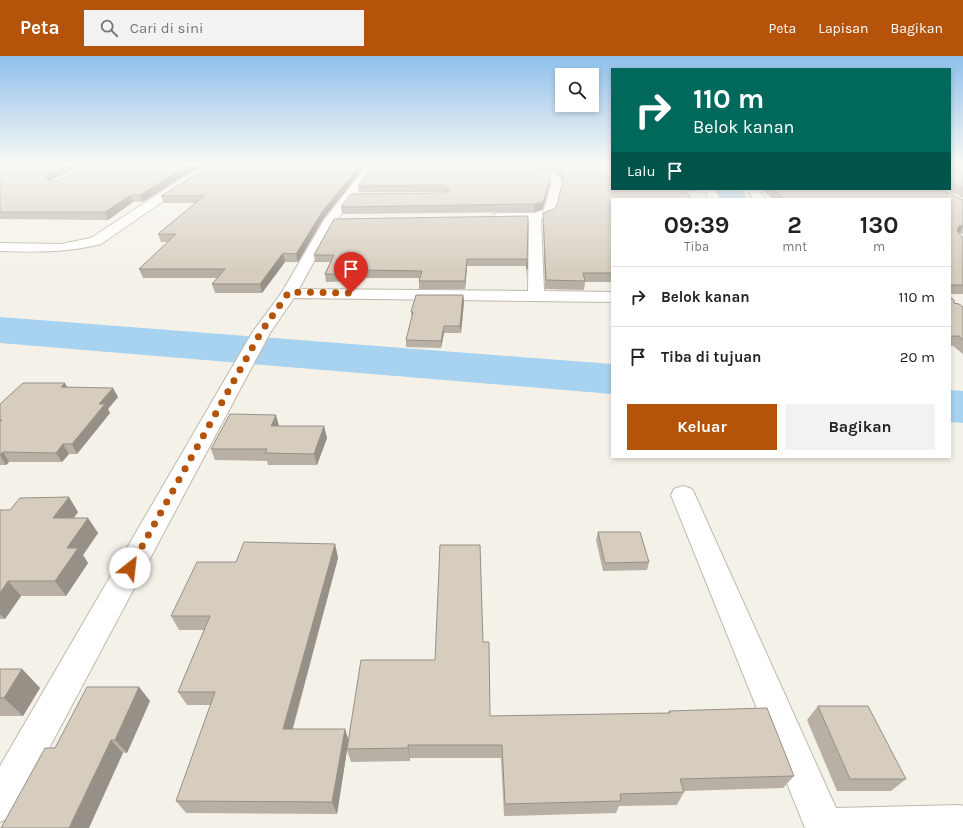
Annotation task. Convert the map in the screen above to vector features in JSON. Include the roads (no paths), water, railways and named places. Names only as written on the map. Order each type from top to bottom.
[{"type":"street","points":[[0,247],[71,246],[86,244],[96,241],[157,200]]},
{"type":"street","points":[[0,804],[261,332],[289,292],[330,220],[346,200]]},
{"type":"street","points":[[485,217],[535,217],[549,212],[552,200]]},
{"type":"street","points":[[535,217],[536,295]]},
{"type":"street","points":[[330,220],[345,219]]},
{"type":"street","points":[[289,292],[611,297]]},
{"type":"street","points":[[683,496],[825,828]]},
{"type":"street","points":[[832,828],[960,824]]},
{"type":"waterway","points":[[0,330],[611,379]]},
{"type":"waterway","points":[[951,406],[963,407]]}]
